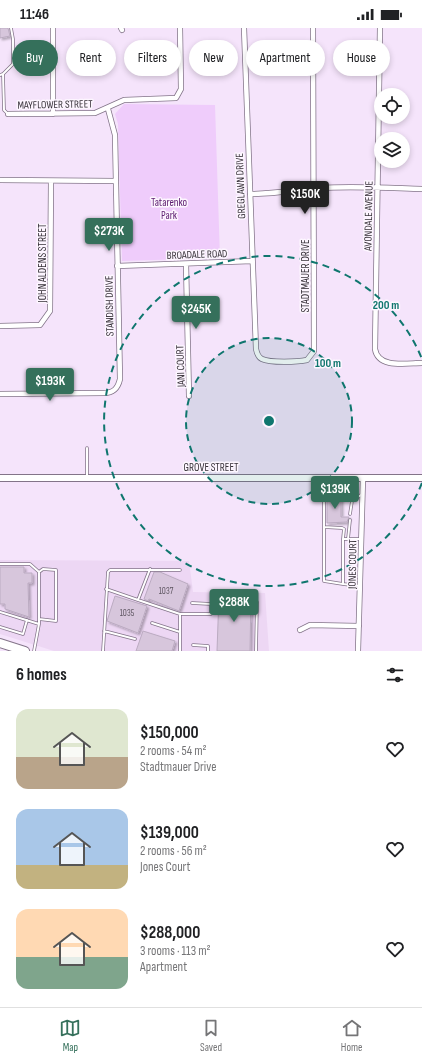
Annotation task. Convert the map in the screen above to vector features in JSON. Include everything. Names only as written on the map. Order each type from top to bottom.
[{"type":"highway","points":[[0,643],[25,651]]},
{"type":"street","points":[[53,28],[53,114]]},
{"type":"street","name":"MAYFLOWER STREET","points":[[8,114],[95,113],[108,109],[124,100],[176,98],[180,93],[181,80],[180,28]]},
{"type":"street","name":"GREGLAWN DRIVE","points":[[244,28],[255,342]]},
{"type":"street","name":"STADTMAUER DRIVE","points":[[255,342],[258,356],[267,361],[303,361],[310,358],[314,351],[313,28]]},
{"type":"street","name":"AVONDALE AVENUE","points":[[380,28],[375,354],[384,362],[422,363]]},
{"type":"street","name":"STANDISH DRIVE","points":[[0,394],[111,393],[115,390],[120,379],[115,135],[108,109]]},
{"type":"street","points":[[0,180],[116,181]]},
{"type":"street","name":"JOHN ALDENS STREET","points":[[0,326],[40,325],[50,312],[51,181]]},
{"type":"street","points":[[250,194],[283,194],[313,189],[422,188]]},
{"type":"street","name":"BROADALE ROAD","points":[[117,266],[252,261]]},
{"type":"street","name":"JANI COURT","points":[[186,264],[190,396]]},
{"type":"street","name":"GROVE STREET","points":[[0,478],[422,478]]},
{"type":"street","name":"JONES COURT","points":[[358,651],[363,478]]},
{"type":"street","points":[[300,630],[310,625],[359,626]]},
{"type":"lane","points":[[8,114],[4,110],[2,74],[13,64],[13,39],[11,28]]},
{"type":"lane","points":[[86,448],[88,478]]},
{"type":"lane","points":[[324,477],[324,581],[360,586]]},
{"type":"lane","points":[[350,514],[352,501],[362,494]]},
{"type":"lane","points":[[348,539],[350,520]]},
{"type":"lane","points":[[324,527],[344,529],[343,584]]},
{"type":"lane","points":[[343,539],[361,539]]},
{"type":"lane","points":[[0,564],[30,564],[39,572],[39,624],[34,651]]},
{"type":"lane","points":[[39,572],[43,569],[56,570],[56,621],[39,619]]},
{"type":"lane","points":[[138,600],[150,569]]},
{"type":"lane","points":[[103,651],[106,575],[110,570],[180,570]]},
{"type":"lane","points":[[106,589],[180,614],[211,614],[211,604],[192,603]]},
{"type":"lane","points":[[256,651],[257,602]]},
{"type":"lane","points":[[0,612],[39,624]]},
{"type":"lane","points":[[180,614],[180,651]]},
{"type":"lane","points":[[0,627],[23,634],[26,620]]},
{"type":"lane","points":[[152,623],[180,632]]},
{"type":"lane","points":[[104,631],[135,639]]},
{"type":"lane","points":[[193,644],[208,646],[208,651]]},
{"type":"shaded area","points":[[0,560],[189,561],[193,592],[265,593],[269,651],[54,651],[0,634]]},
{"type":"green space","name":"Tatarenko Park","points":[[124,104],[215,105],[220,258],[122,261],[118,124],[115,114]]},
{"type":"building","points":[[0,28],[8,28],[10,36],[0,38]]},
{"type":"building","points":[[327,495],[341,495],[341,517],[349,517],[347,522],[327,523]]},
{"type":"building","points":[[0,567],[24,567],[24,573],[32,573],[32,583],[28,583],[29,617],[5,609],[5,604],[0,604]]},
{"type":"building","points":[[154,572],[160,572],[188,584],[179,611],[149,599],[148,601],[144,599]]},
{"type":"building","points":[[219,595],[251,596],[250,651],[217,651]]},
{"type":"building","points":[[115,596],[147,606],[138,633],[107,621]]},
{"type":"building","points":[[143,631],[175,641],[172,651],[136,651]]}]
